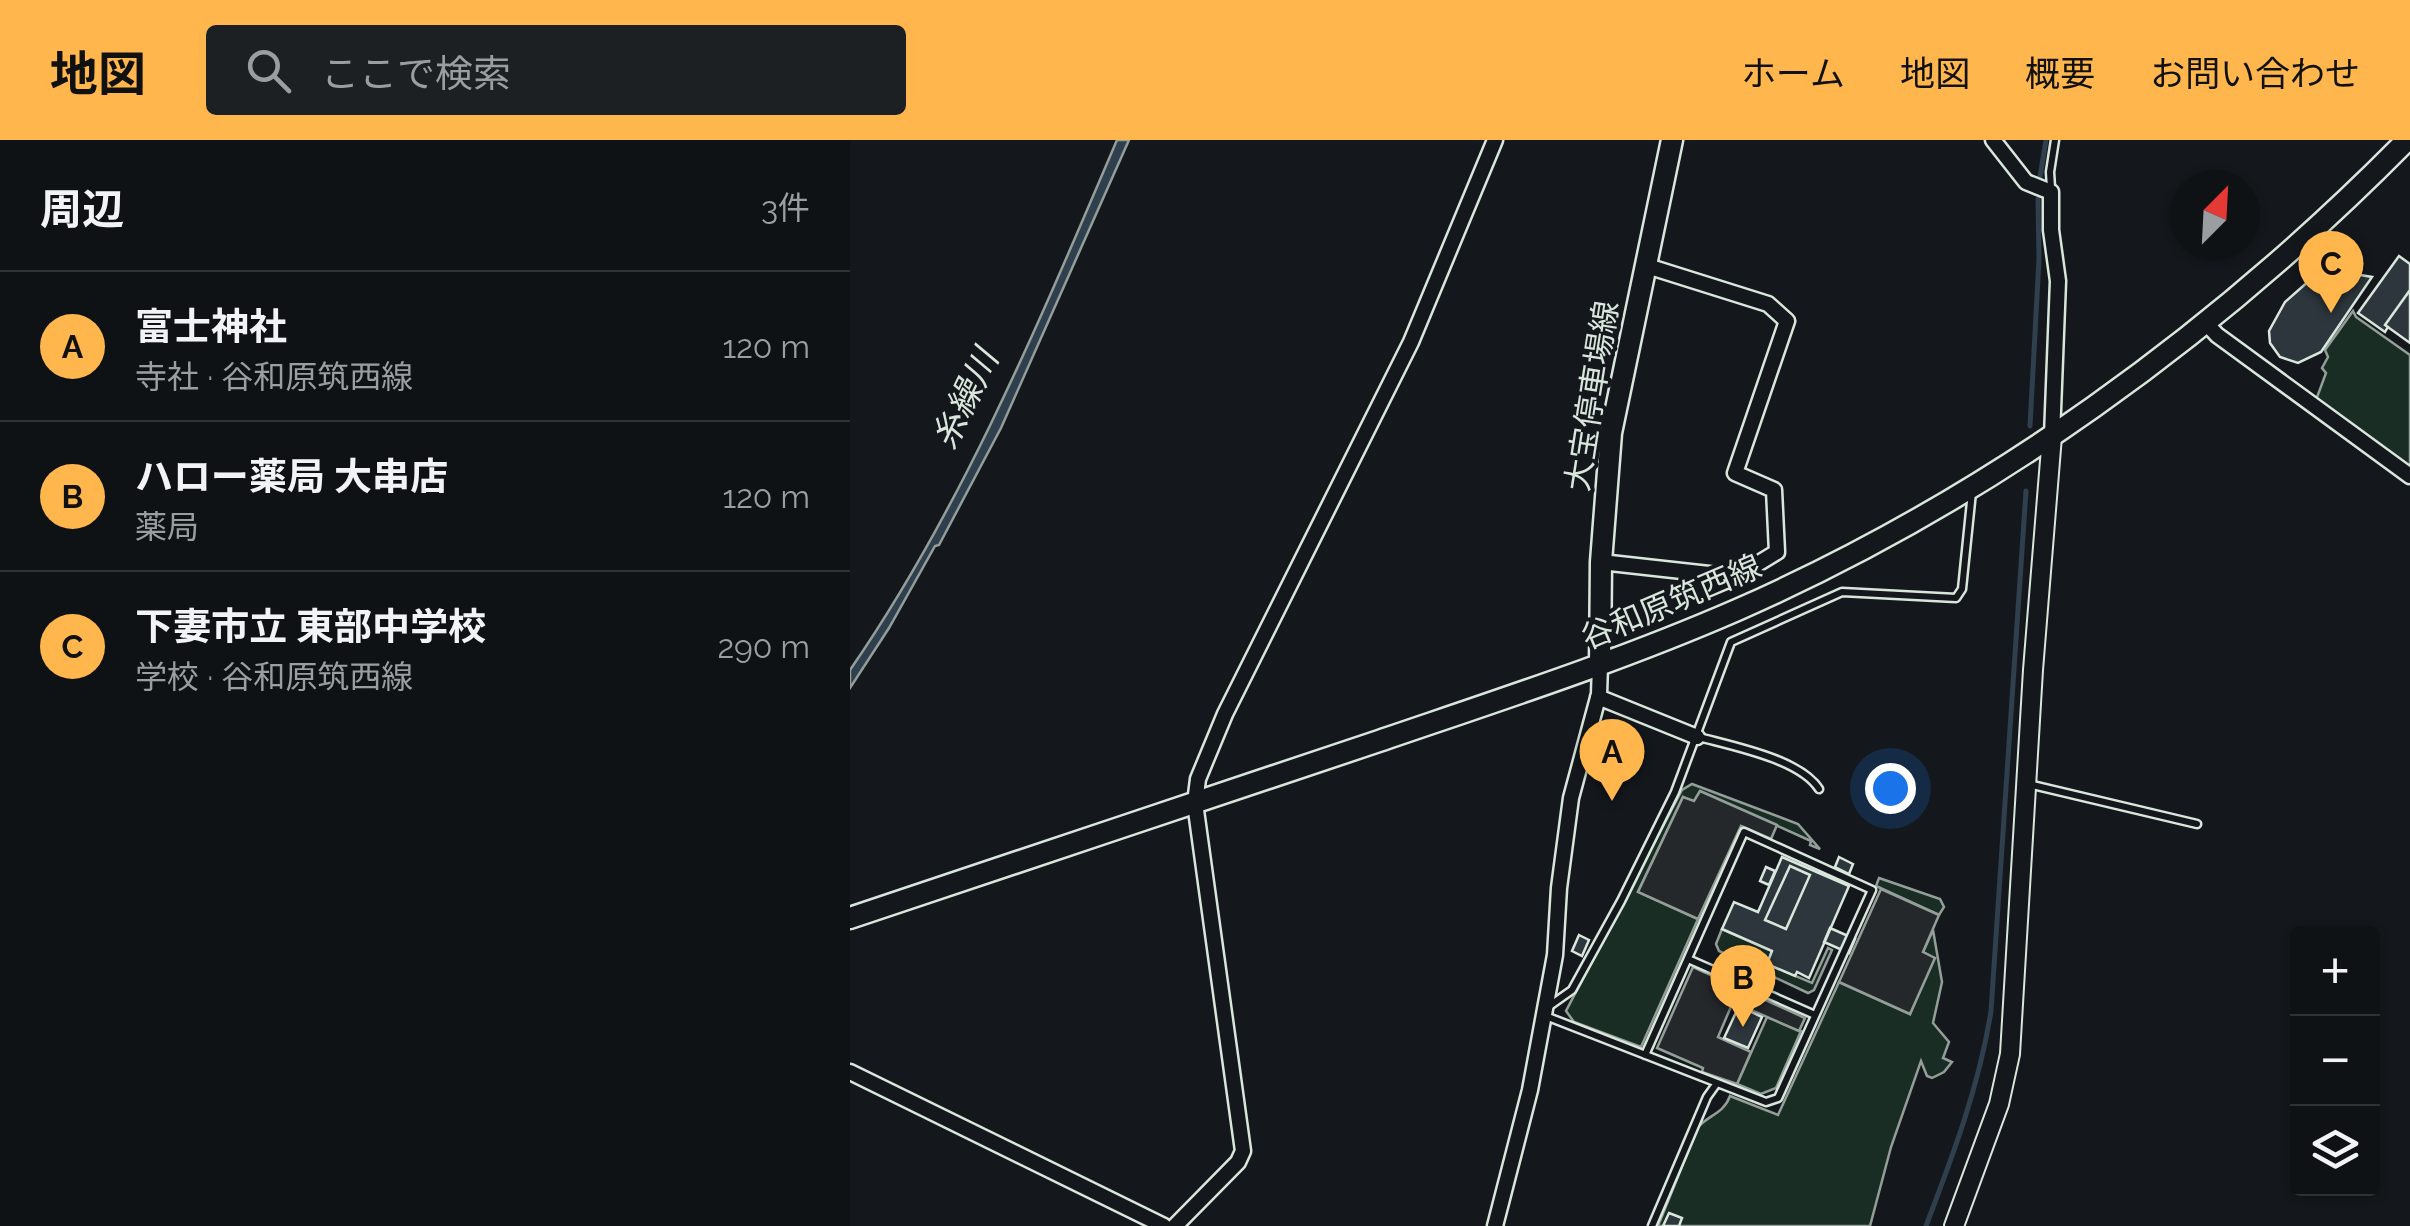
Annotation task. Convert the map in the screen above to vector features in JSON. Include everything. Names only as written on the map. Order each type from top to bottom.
[{"type":"main road","name":"大宝停車場線","points":[[1600,666],[1601,562],[1612,433],[1672,140]]},
{"type":"main road","name":"谷和原筑西線","points":[[850,918],[1600,666],[1738,610],[1878,540],[2052,436],[2205,322],[2298,244],[2407,140]]},
{"type":"street","points":[[1175,1226],[1238,1162],[1243,1151],[1195,803],[1198,779],[1225,714],[1410,342],[1495,140]]},
{"type":"street","points":[[1954,1226],[1999,1104],[2010,1054],[2052,436],[2058,281],[2051,192],[2026,182],[1993,140]]},
{"type":"street","points":[[1601,562],[1736,578],[1776,552],[1774,490],[1735,473],[1787,320],[1768,304],[1644,265]]},
{"type":"street","points":[[2205,322],[2217,335],[2410,476]]},
{"type":"street","points":[[1495,1226],[1530,1090],[1554,956],[1573,786],[1598,697],[1600,666]]},
{"type":"street","points":[[1598,697],[1697,737]]},
{"type":"street","points":[[850,1072],[1164,1226]]},
{"type":"lane","points":[[2051,192],[2056,140]]},
{"type":"lane","points":[[1542,1013],[1572,990],[1628,885],[1674,792],[1724,655],[1736,638],[1842,592],[1956,598],[1962,589],[1973,486]]},
{"type":"lane","points":[[1697,737],[1740,746],[1814,780],[1819,789]]},
{"type":"lane","points":[[2027,784],[2197,824]]},
{"type":"lane","points":[[1542,1013],[1645,1055],[1766,1102],[1778,1098],[1872,890],[1744,832],[1645,1055]]},
{"type":"lane","points":[[1688,960],[1815,1015]]},
{"type":"lane","points":[[1652,1226],[1707,1098],[1718,1084]]},
{"type":"green space","points":[[2353,311],[2410,355],[2410,468],[2316,400],[2326,373],[2322,368],[2328,357],[2325,350]]},
{"type":"green space","points":[[1692,784],[1798,824],[1820,849],[1810,845],[1811,841],[1700,791],[1694,802],[1683,797],[1638,892],[1698,919],[1641,1047],[1574,1022],[1566,1011],[1682,790]]},
{"type":"green space","points":[[1879,878],[1940,899],[1944,907],[1939,915],[1876,886]]},
{"type":"green space","points":[[1722,929],[1772,951],[1767,964],[1812,983],[1828,948],[1832,950],[1814,990],[1808,993],[1719,951],[1716,944]]},
{"type":"green space","points":[[1933,930],[1942,982],[1933,1023],[1949,1042],[1943,1058],[1952,1062],[1932,1078],[1927,1076],[1921,1061],[1891,1147],[1870,1226],[1658,1226],[1698,1127],[1720,1110],[1730,1096],[1778,1115],[1839,982],[1910,1014],[1934,958],[1923,952]]},
{"type":"green space","points":[[1767,1017],[1801,1031],[1776,1088],[1761,1094],[1737,1084]]},
{"type":"shaded area","points":[[1700,791],[1777,825],[1771,839],[1741,826],[1698,919],[1638,892],[1683,797],[1694,801]]},
{"type":"shaded area","points":[[1881,889],[1939,915],[1923,952],[1935,958],[1910,1014],[1839,982]]},
{"type":"shaded area","points":[[1693,967],[1805,1018],[1799,1031],[1733,1002],[1718,1037],[1751,1052],[1737,1084],[1702,1072],[1703,1068],[1657,1048]]},
{"type":"water","points":[[1117,140],[1129,140],[1001,428],[939,545],[850,688],[850,670],[928,544],[997,412]]},
{"type":"building","points":[[2399,256],[2410,264],[2410,290],[2385,325],[2385,332],[2358,313]]},
{"type":"building","points":[[2343,272],[2372,277],[2321,352],[2298,363],[2280,357],[2270,343],[2269,331],[2285,302],[2310,280]]},
{"type":"building","points":[[2410,290],[2410,343],[2385,325]]},
{"type":"building","points":[[1782,857],[1849,886],[1809,978],[1767,964],[1772,951],[1722,929],[1734,902],[1758,912]],"holes":[[[1790,866],[1810,875],[1786,929],[1765,920]]]},
{"type":"building","points":[[1839,857],[1853,864],[1849,874],[1835,867]]},
{"type":"building","points":[[1790,866],[1810,875],[1786,929],[1765,920]]},
{"type":"building","points":[[1766,867],[1775,871],[1769,885],[1760,881]]},
{"type":"building","points":[[1830,928],[1855,939],[1849,953],[1824,942]]},
{"type":"building","points":[[1579,935],[1589,940],[1582,956],[1572,951]]},
{"type":"building","points":[[1739,1006],[1762,1017],[1748,1048],[1724,1038]]},
{"type":"building","points":[[1669,1213],[1682,1218],[1679,1226],[1663,1226]]},
{"type":"waterway","points":[[2040,177],[2046,140]]},
{"type":"waterway","points":[[2030,426],[2039,259],[2038,199]]},
{"type":"waterway","points":[[1926,1226],[1972,1094],[1991,1011],[2026,491]]},
{"type":"place","name":"下妻市立 東部中学校","points":[[2331,313]]},
{"type":"place","name":"富士神社","points":[[1612,801]]},
{"type":"place","name":"ハロー薬局 大串店","points":[[1743,1027]]},
{"type":"water label","name":"糸繰川","points":[[965,399]]}]
